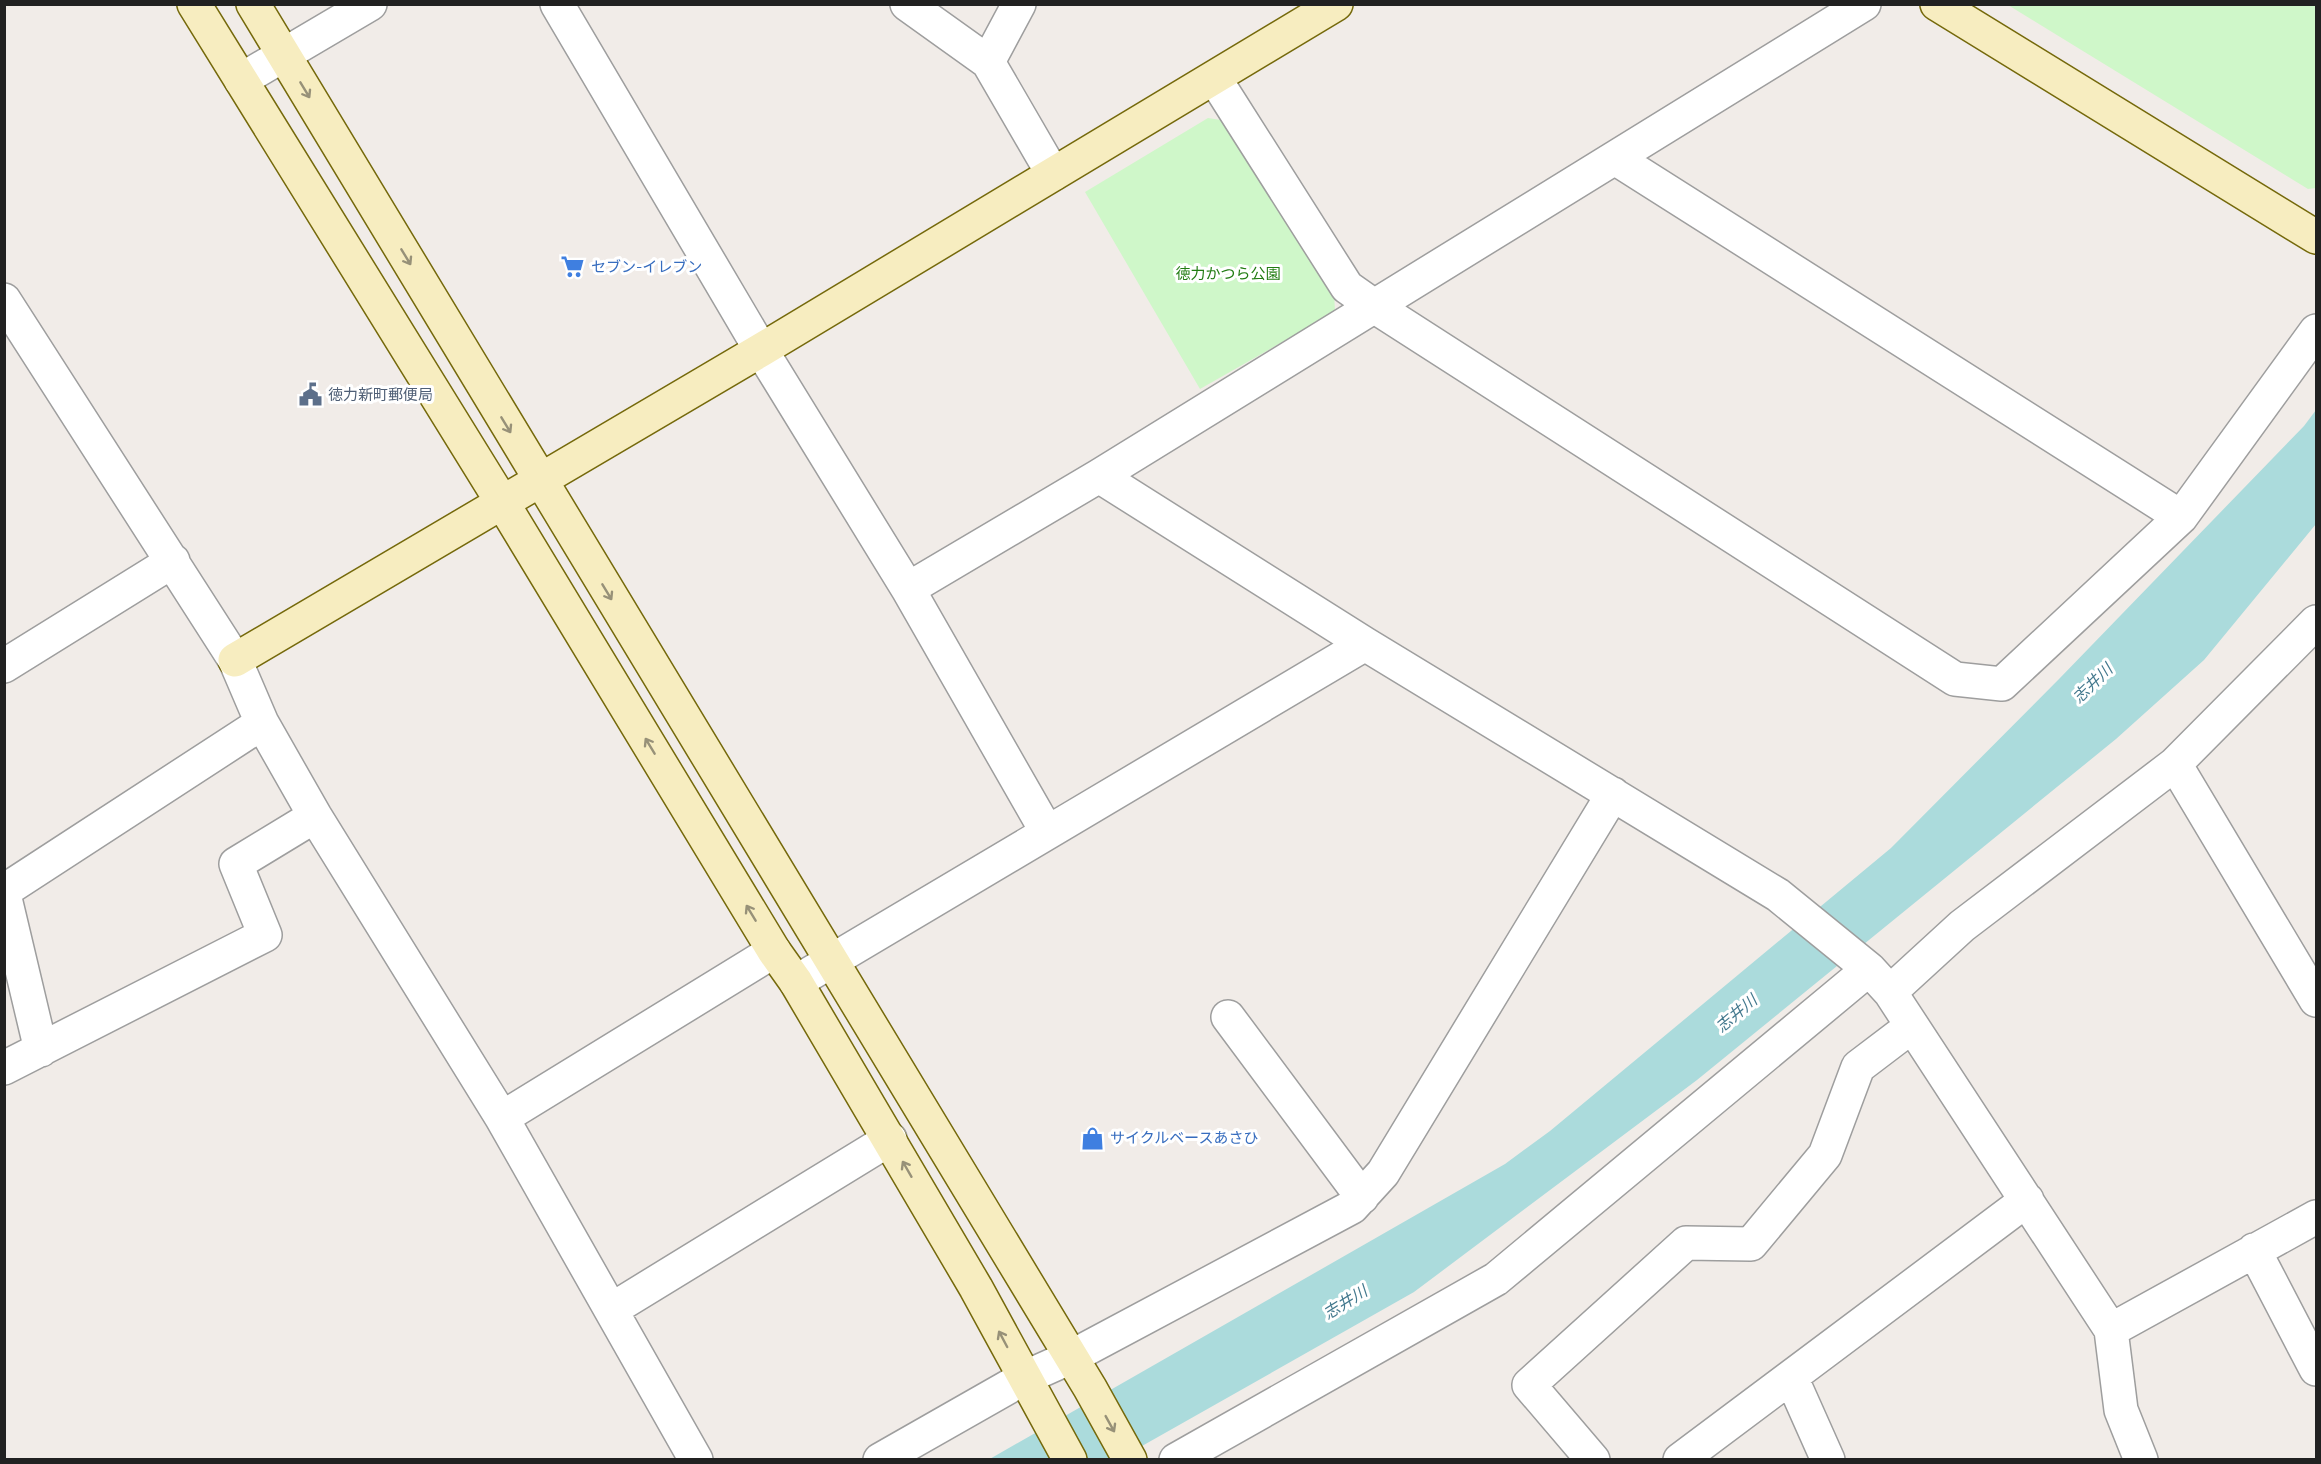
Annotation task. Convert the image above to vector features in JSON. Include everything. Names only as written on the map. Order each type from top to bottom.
[{"type":"street","points":[[194,4],[502,502],[774,951],[796,982],[976,1288],[1070,1460]]},
{"type":"street","points":[[253,4],[1090,1388],[1130,1460]]},
{"type":"street","points":[[241,80],[370,4]]},
{"type":"street","points":[[557,4],[761,350],[909,589],[1047,832]]},
{"type":"street","points":[[907,4],[988,62],[1053,174]]},
{"type":"street","points":[[988,62],[1019,4]]},
{"type":"street","points":[[235,660],[761,350],[1215,79],[1336,4]]},
{"type":"street","points":[[909,589],[1099,476],[1864,4]]},
{"type":"street","points":[[1937,4],[2316,237]]},
{"type":"street","points":[[1215,79],[1347,287],[1955,679],[2002,684],[2181,517],[2316,331]]},
{"type":"street","points":[[1615,158],[2181,517]]},
{"type":"street","points":[[4,300],[235,660],[262,723],[315,816],[502,1118],[696,1460]]},
{"type":"street","points":[[1099,476],[1365,644],[1778,895],[1879,980],[1912,1026],[2111,1330],[2121,1410],[2141,1460]]},
{"type":"street","points":[[4,666],[173,561]]},
{"type":"street","points":[[1176,1460],[1497,1279],[1879,980],[1962,926],[2175,764],[2316,622]]},
{"type":"street","points":[[796,982],[1365,644]]},
{"type":"street","points":[[41,1050],[4,893],[262,723]]},
{"type":"street","points":[[2175,764],[2316,1000]]},
{"type":"street","points":[[880,1460],[1024,1378],[1071,1357],[1353,1207],[1383,1173],[1613,794]]},
{"type":"street","points":[[4,1068],[265,935],[236,864],[315,816]]},
{"type":"street","points":[[502,1118],[774,951]]},
{"type":"street","points":[[1228,1017],[1362,1197]]},
{"type":"street","points":[[1593,1460],[1529,1385],[1686,1243],[1751,1244],[1824,1155],[1858,1067],[1912,1026]]},
{"type":"street","points":[[611,1310],[890,1139]]},
{"type":"street","points":[[1680,1460],[2027,1200]]},
{"type":"street","points":[[2111,1330],[2316,1217]]},
{"type":"street","points":[[2254,1250],[2316,1369]]},
{"type":"street","points":[[1791,1377],[1828,1460]]},
{"type":"green space","points":[[2008,5],[2316,5],[2316,188],[2308,189]]},
{"type":"green space","name":"徳力かつら公園","points":[[1208,118],[1234,122],[1334,291],[1335,312],[1200,389],[1085,192]]},
{"type":"water","name":"志井川","points":[[2316,410],[2316,524],[2204,660],[2116,739],[1697,1080],[1414,1292],[1119,1459],[988,1460],[1505,1164],[1550,1131],[1891,848],[2060,678],[2304,426]]},
{"type":"place","name":"セブン-イレブン","points":[[573,267]]},
{"type":"place","name":"徳力新町郵便局","points":[[310,395]]},
{"type":"place","name":"サイクルベースあさひ","points":[[1092,1138]]}]
